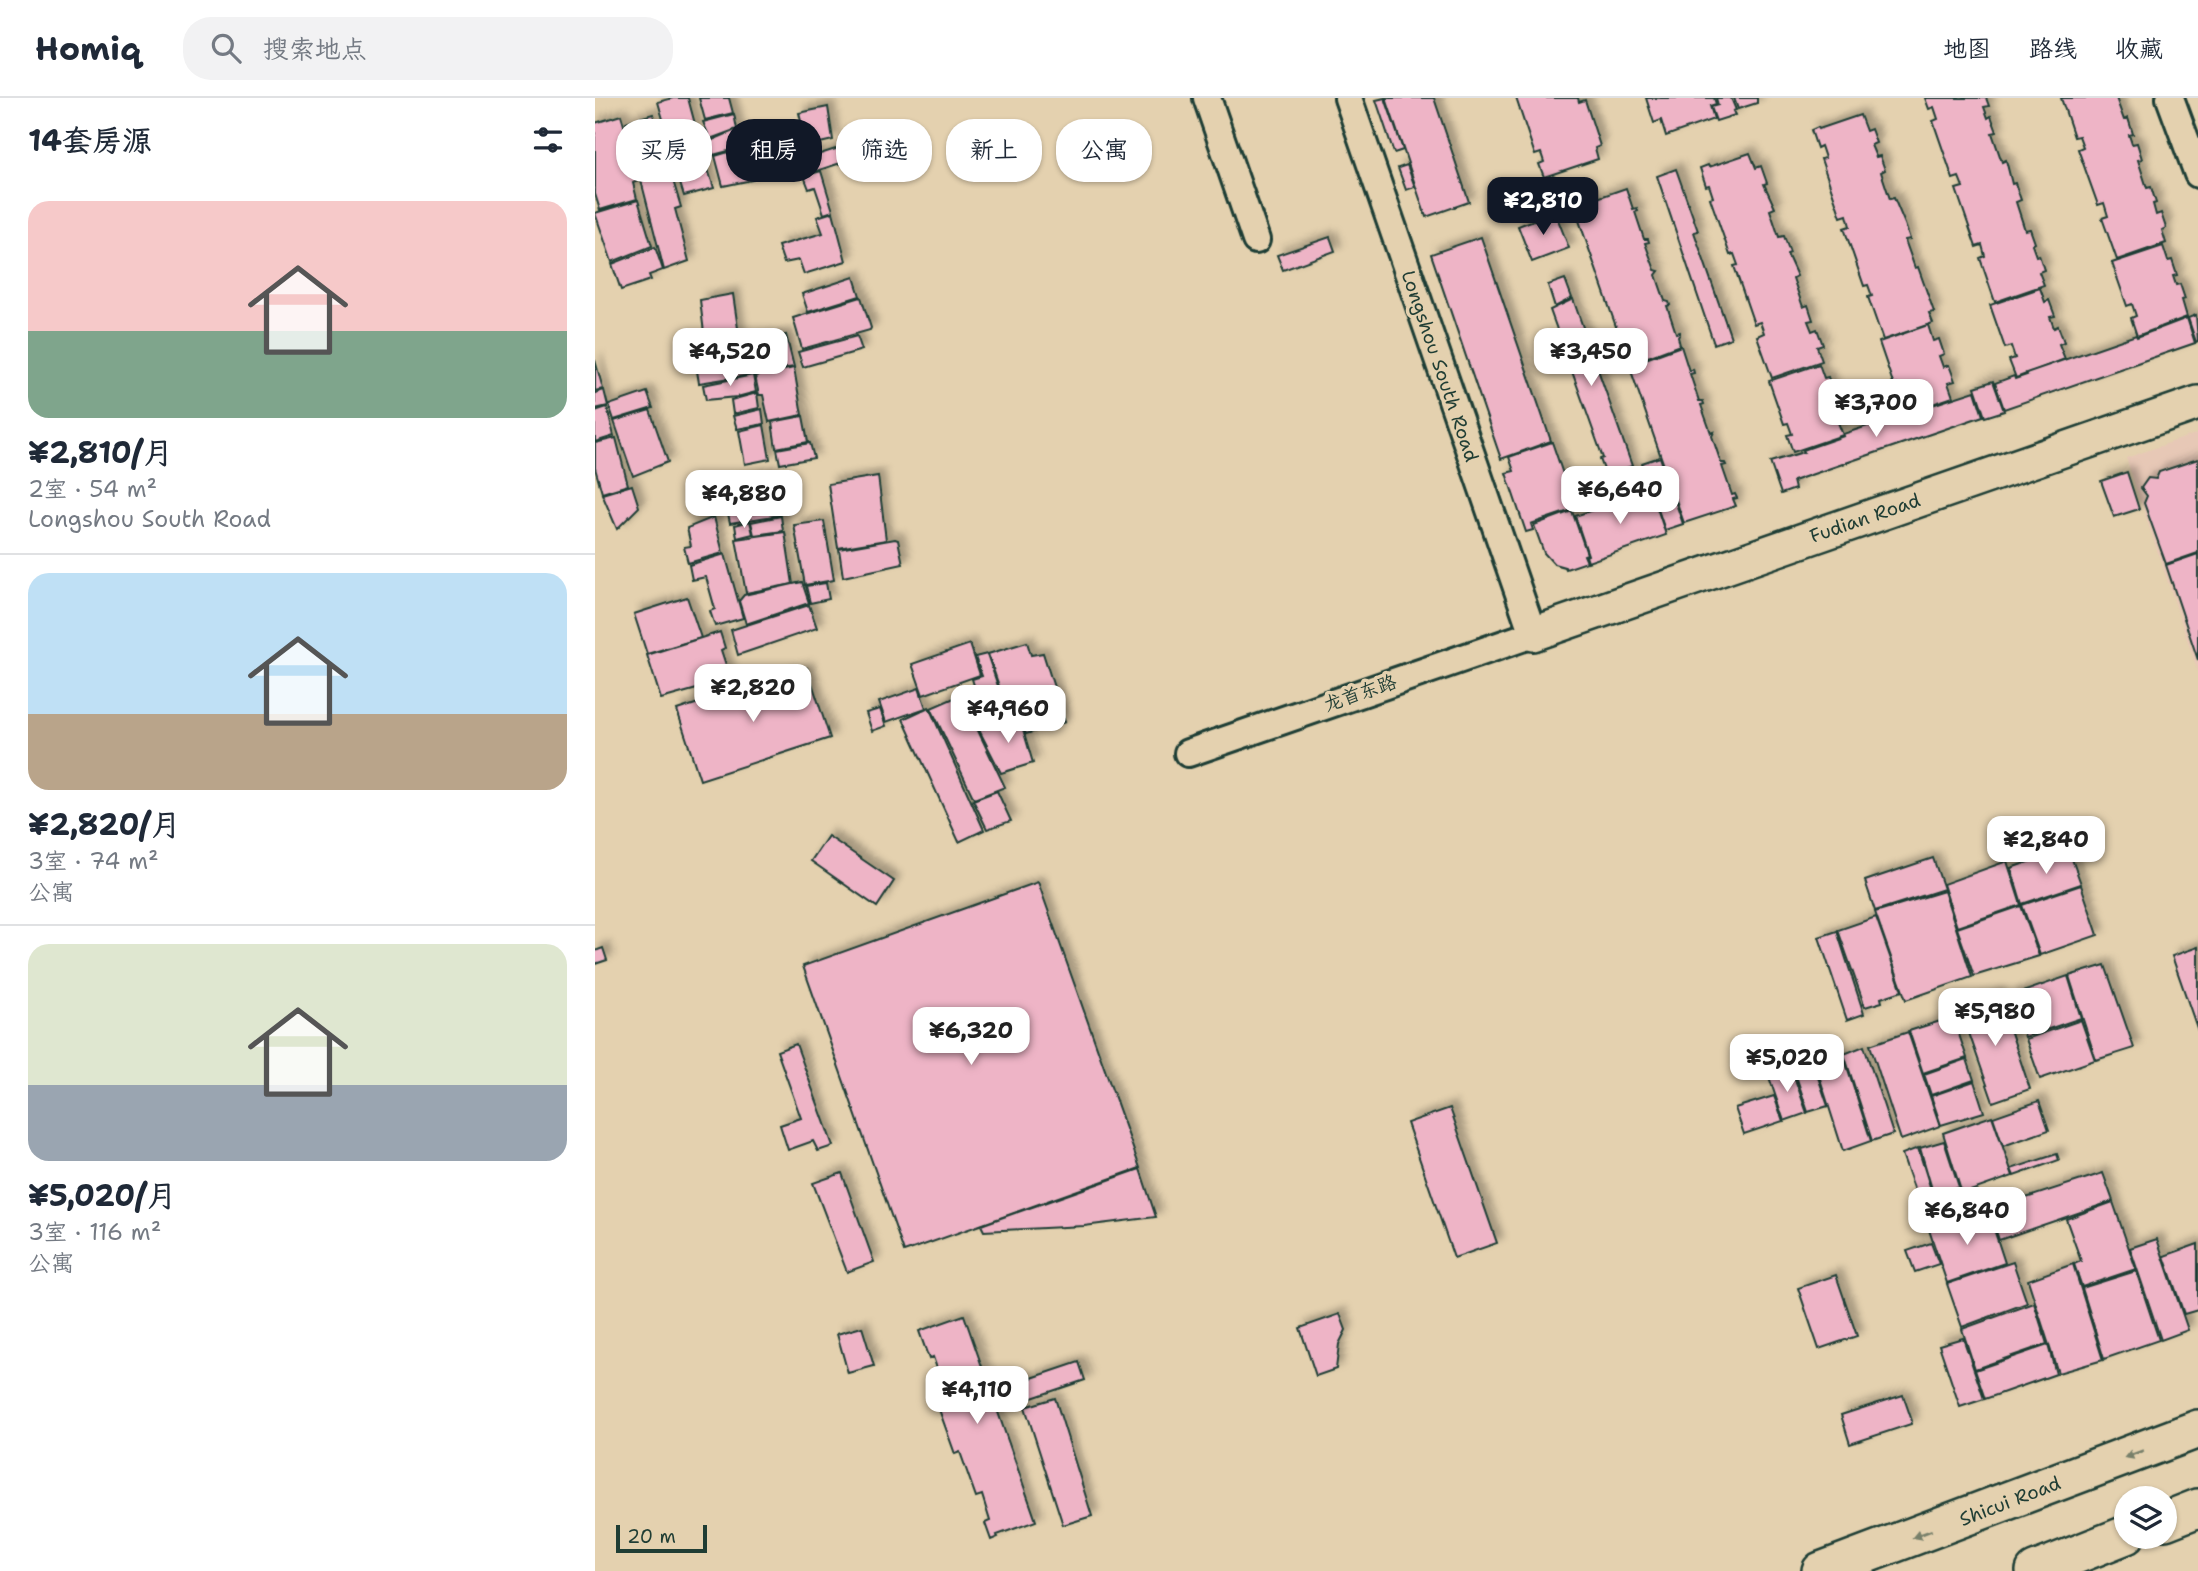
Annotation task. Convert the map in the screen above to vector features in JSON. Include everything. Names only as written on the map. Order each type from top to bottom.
[{"type":"main road","name":"Shicui Road","points":[[1821,1571],[2198,1429]]},
{"type":"main road","points":[[2177,1516],[2198,1508]]},
{"type":"main road","points":[[2035,1571],[2114,1540]]},
{"type":"street","points":[[1207,98],[1256,240]]},
{"type":"street","name":"Longshou South Road","points":[[1348,98],[1533,634]]},
{"type":"street","points":[[2170,98],[2198,174]]},
{"type":"street","name":"Fudian Road","points":[[1533,634],[2198,403]]},
{"type":"street","name":"龙首东路","points":[[1188,752],[1533,634]]},
{"type":"shaded area","points":[[2198,433],[2198,672],[2126,458]]},
{"type":"building","points":[[688,98],[694,119],[663,119],[658,102]]},
{"type":"building","points":[[699,98],[729,98],[733,113],[705,119]]},
{"type":"building","points":[[1385,98],[1403,150],[1394,153],[1376,100]]},
{"type":"building","points":[[1386,98],[1434,98],[1469,202],[1426,217]]},
{"type":"building","points":[[1516,98],[1578,98],[1579,102],[1585,100],[1600,146],[1595,148],[1598,159],[1544,177],[1539,164],[1544,162],[1541,153],[1535,155]]},
{"type":"building","points":[[1646,98],[1714,98],[1716,104],[1710,106],[1714,119],[1666,136],[1661,120],[1654,123]]},
{"type":"building","points":[[1716,98],[1731,98],[1736,110],[1733,111],[1735,115],[1716,121],[1711,107],[1718,105]]},
{"type":"building","points":[[1734,98],[1757,98],[1757,103],[1738,109]]},
{"type":"building","points":[[1925,98],[1986,98],[1989,106],[1984,107],[1997,132],[1992,133],[2002,162],[2006,160],[2012,184],[2015,183],[2021,200],[2016,202],[2025,230],[2030,229],[2035,243],[2032,245],[2044,270],[2039,272],[2044,285],[1995,302],[1980,258],[1985,256],[1982,245],[1976,247],[1956,189],[1963,187],[1959,177],[1953,179],[1933,121],[1938,119],[1934,107],[1929,109]]},
{"type":"building","points":[[2061,98],[2116,98],[2124,120],[2128,118],[2133,134],[2129,135],[2132,144],[2137,143],[2142,159],[2138,160],[2147,188],[2151,187],[2156,203],[2153,204],[2156,215],[2161,213],[2166,228],[2162,230],[2166,243],[2117,260],[2102,218],[2108,216],[2104,203],[2098,205],[2078,149],[2083,147],[2079,136],[2074,137]]},
{"type":"building","points":[[828,107],[833,140],[822,143],[822,119],[800,119],[799,113]]},
{"type":"building","points":[[653,114],[655,119],[636,119]]},
{"type":"building","points":[[734,114],[735,119],[726,119],[726,133],[712,138],[712,120]]},
{"type":"building","points":[[621,115],[622,119],[616,119],[616,182],[635,182],[633,183],[637,199],[600,210],[595,194],[595,123]]},
{"type":"building","points":[[1860,115],[1866,131],[1871,129],[1876,143],[1871,145],[1876,157],[1880,156],[1885,170],[1881,172],[1890,199],[1894,198],[1905,224],[1910,239],[1905,240],[1934,312],[1929,313],[1933,323],[1883,340],[1868,297],[1872,296],[1868,285],[1864,286],[1844,228],[1850,226],[1847,215],[1841,217],[1821,159],[1825,158],[1821,146],[1817,148],[1811,130]]},
{"type":"building","points":[[726,134],[726,152],[713,155],[712,140]]},
{"type":"building","points":[[836,149],[836,165],[822,169],[822,153]]},
{"type":"building","points":[[726,153],[726,182],[742,182],[723,186],[715,156]]},
{"type":"building","points":[[1750,153],[1756,168],[1761,166],[1767,183],[1764,184],[1775,208],[1770,210],[1779,237],[1784,236],[1790,253],[1787,254],[1797,276],[1793,278],[1803,307],[1808,305],[1813,320],[1808,321],[1812,331],[1817,329],[1823,345],[1817,347],[1822,361],[1772,378],[1757,336],[1764,333],[1760,322],[1754,324],[1734,266],[1738,265],[1734,254],[1730,255],[1710,198],[1713,197],[1709,185],[1706,186],[1700,168]]},
{"type":"building","points":[[1407,165],[1415,187],[1406,190],[1398,168]]},
{"type":"building","points":[[1676,169],[1698,231],[1694,232],[1731,338],[1714,344],[1657,176]]},
{"type":"building","points":[[822,174],[833,211],[824,214],[815,187],[809,189],[806,182],[822,182]]},
{"type":"building","points":[[641,182],[673,182],[681,207],[675,209],[689,261],[664,270]]},
{"type":"building","points":[[680,182],[712,182],[714,188],[684,196]]},
{"type":"building","points":[[1626,188],[1633,209],[1637,208],[1638,211],[1635,212],[1644,239],[1648,239],[1649,242],[1645,243],[1655,270],[1659,271],[1656,275],[1665,301],[1669,302],[1670,305],[1667,306],[1676,333],[1680,332],[1680,345],[1629,364],[1574,206]]},
{"type":"building","points":[[638,200],[652,246],[612,262],[595,213]]},
{"type":"building","points":[[833,212],[846,261],[804,274],[799,260],[784,263],[778,246],[823,233],[817,217]]},
{"type":"building","points":[[1555,212],[1569,248],[1532,262],[1518,226]]},
{"type":"building","points":[[1330,237],[1335,251],[1283,270],[1277,255]]},
{"type":"building","points":[[1481,237],[1551,441],[1501,459],[1431,254]]},
{"type":"building","points":[[2163,246],[2168,261],[2172,260],[2177,275],[2173,276],[2176,285],[2180,284],[2187,317],[2137,336],[2131,318],[2136,316],[2132,304],[2127,306],[2112,263]]},
{"type":"building","points":[[655,247],[663,270],[649,275],[651,280],[621,290],[612,264]]},
{"type":"building","points":[[854,277],[860,296],[808,312],[802,294]]},
{"type":"building","points":[[1565,279],[1572,298],[1555,307],[1548,285]]},
{"type":"building","points":[[2040,288],[2045,302],[2049,300],[2055,316],[2050,317],[2054,328],[2058,326],[2064,342],[2059,344],[2065,359],[2016,378],[2009,360],[2015,358],[2011,346],[2005,348],[1990,305]]},
{"type":"building","points":[[733,294],[740,342],[706,349],[700,300]]},
{"type":"building","points":[[861,297],[870,330],[802,349],[793,318]]},
{"type":"building","points":[[1573,299],[1632,466],[1606,475],[1600,459],[1603,458],[1550,310]]},
{"type":"building","points":[[2196,315],[2198,341],[2196,342],[2188,318]]},
{"type":"building","points":[[2187,318],[2195,343],[2004,409],[1995,383],[2014,376],[2015,379],[2027,375],[2026,373]]},
{"type":"building","points":[[1928,325],[1933,341],[1939,339],[1944,354],[1939,356],[1943,367],[1949,365],[1955,381],[1948,383],[1953,397],[1903,414],[1898,398],[1903,396],[1899,384],[1894,386],[1879,342]]},
{"type":"building","points":[[786,335],[794,367],[764,372],[758,341]]},
{"type":"building","points":[[857,336],[862,350],[803,367],[798,352]]},
{"type":"building","points":[[757,340],[762,373],[699,383],[694,353]]},
{"type":"building","points":[[1681,346],[1689,371],[1693,369],[1694,373],[1690,374],[1699,401],[1703,401],[1704,404],[1701,405],[1711,433],[1714,432],[1712,436],[1721,463],[1726,465],[1722,466],[1732,495],[1735,494],[1737,498],[1733,499],[1736,506],[1684,523],[1629,365]]},
{"type":"building","points":[[595,360],[603,389],[595,391]]},
{"type":"building","points":[[1819,364],[1824,378],[1828,377],[1833,392],[1828,394],[1832,405],[1837,404],[1842,419],[1837,420],[1843,435],[1793,452],[1787,435],[1792,434],[1788,423],[1784,424],[1769,381]]},
{"type":"building","points":[[794,368],[802,415],[769,422],[763,395],[759,395],[755,376]]},
{"type":"building","points":[[753,375],[756,392],[706,400],[703,385]]},
{"type":"building","points":[[1993,381],[2004,411],[1985,417],[1975,387]]},
{"type":"building","points":[[604,390],[608,406],[595,409],[595,393]]},
{"type":"building","points":[[1975,391],[1983,416],[1793,481],[1795,489],[1781,494],[1770,462],[1804,452],[1803,450],[1844,436],[1843,434]]},
{"type":"building","points":[[647,392],[653,408],[614,420],[609,405]]},
{"type":"building","points":[[757,393],[759,408],[733,414],[731,400]]},
{"type":"building","points":[[607,407],[614,436],[595,442],[595,411]]},
{"type":"building","points":[[762,409],[764,424],[737,429],[733,416]]},
{"type":"building","points":[[650,410],[668,462],[633,476],[614,421]]},
{"type":"building","points":[[803,416],[808,442],[776,448],[772,422]]},
{"type":"building","points":[[764,425],[770,459],[745,464],[739,431]]},
{"type":"building","points":[[616,438],[628,485],[602,493],[595,468],[595,443]]},
{"type":"building","points":[[1552,442],[1575,509],[1531,524],[1533,530],[1526,532],[1506,473],[1514,471],[1509,457]]},
{"type":"building","points":[[810,443],[814,458],[780,464],[777,449]]},
{"type":"building","points":[[1660,457],[1683,524],[1665,530],[1642,463]]},
{"type":"building","points":[[2198,459],[2198,553],[2166,564],[2144,503],[2147,496],[2141,488],[2148,478],[2156,479],[2159,472]]},
{"type":"building","points":[[1631,468],[1633,474],[1644,470],[1650,489],[1615,500],[1607,476]]},
{"type":"building","points":[[2127,472],[2139,509],[2114,517],[2101,481]]},
{"type":"building","points":[[773,474],[780,515],[730,523],[722,484]]},
{"type":"building","points":[[878,476],[886,540],[838,548],[828,484]]},
{"type":"building","points":[[632,485],[639,507],[617,529],[602,494]]},
{"type":"building","points":[[1651,490],[1666,535],[1588,562],[1575,516]]},
{"type":"building","points":[[1572,511],[1587,554],[1584,555],[1587,562],[1566,569],[1554,564],[1544,553],[1534,525]]},
{"type":"building","points":[[781,516],[783,531],[754,535],[751,522]]},
{"type":"building","points":[[714,517],[723,553],[688,563],[684,547],[691,546],[687,528]]},
{"type":"building","points":[[750,521],[753,534],[737,538],[735,525]]},
{"type":"building","points":[[824,521],[834,580],[805,585],[794,525]]},
{"type":"building","points":[[785,532],[793,584],[746,593],[736,539]]},
{"type":"building","points":[[898,540],[903,564],[843,577],[839,549]]},
{"type":"building","points":[[725,554],[743,618],[715,626],[710,611],[715,609],[706,577],[692,580],[689,565]]},
{"type":"building","points":[[2198,554],[2198,660],[2166,565]]},
{"type":"building","points":[[802,582],[809,603],[746,624],[739,601],[744,595]]},
{"type":"building","points":[[826,583],[829,599],[810,603],[806,586]]},
{"type":"building","points":[[687,597],[701,638],[647,654],[634,614]]},
{"type":"building","points":[[809,605],[817,628],[738,655],[731,630]]},
{"type":"building","points":[[720,632],[725,648],[721,650],[729,674],[703,683],[704,687],[661,699],[647,655]]},
{"type":"building","points":[[1027,642],[1031,655],[1043,653],[1065,722],[1026,734],[1019,715],[1010,718],[988,654]]},
{"type":"building","points":[[970,644],[980,675],[923,695],[912,664]]},
{"type":"building","points":[[987,654],[1009,718],[987,726],[972,679],[982,676],[975,657]]},
{"type":"building","points":[[807,668],[830,738],[700,780],[677,710]]},
{"type":"building","points":[[919,688],[926,708],[886,722],[879,702]]},
{"type":"building","points":[[961,695],[1005,787],[974,799],[931,708]]},
{"type":"building","points":[[929,707],[984,830],[959,842],[903,719]]},
{"type":"building","points":[[880,709],[886,726],[872,731],[866,713]]},
{"type":"building","points":[[1019,716],[1033,763],[1001,773],[979,730]]},
{"type":"building","points":[[997,791],[1011,821],[987,829],[973,800]]},
{"type":"building","points":[[828,836],[894,881],[877,907],[811,861]]},
{"type":"building","points":[[2068,848],[2081,884],[2022,904],[2011,868]]},
{"type":"building","points":[[1933,858],[1944,889],[1875,911],[1865,881]]},
{"type":"building","points":[[2007,861],[2021,905],[1957,927],[1943,884]]},
{"type":"building","points":[[1038,882],[1140,1168],[904,1252],[803,966]]},
{"type":"building","points":[[2081,885],[2098,935],[2040,955],[2022,905]]},
{"type":"building","points":[[1944,891],[1972,977],[1906,1000],[1875,912]]},
{"type":"building","points":[[2021,906],[2039,956],[1974,976],[1957,928]]},
{"type":"building","points":[[1876,917],[1902,991],[1881,998],[1882,1002],[1865,1007],[1838,930]]},
{"type":"building","points":[[1837,931],[1864,1014],[1847,1020],[1819,937]]},
{"type":"building","points":[[2198,947],[2198,1031],[2172,956]]},
{"type":"building","points":[[603,948],[607,960],[595,964],[595,951]]},
{"type":"building","points":[[2105,965],[2134,1048],[2096,1060],[2069,976]]},
{"type":"building","points":[[2068,976],[2081,1018],[2025,1037],[2011,996]]},
{"type":"building","points":[[1998,994],[2030,1089],[1993,1102],[1960,1007]]},
{"type":"building","points":[[1953,1017],[1967,1058],[1923,1073],[1909,1031]]},
{"type":"building","points":[[2081,1020],[2095,1060],[2040,1079],[2026,1039]]},
{"type":"building","points":[[1908,1032],[1940,1126],[1901,1140],[1870,1045]]},
{"type":"building","points":[[796,1044],[833,1146],[818,1151],[813,1141],[788,1150],[780,1125],[801,1118],[777,1051]]},
{"type":"building","points":[[1864,1046],[1893,1134],[1872,1141],[1844,1054]]},
{"type":"building","points":[[1843,1054],[1871,1141],[1843,1151],[1815,1063]]},
{"type":"building","points":[[1967,1059],[1974,1080],[1931,1095],[1924,1074]]},
{"type":"building","points":[[1812,1060],[1828,1106],[1808,1112],[1793,1067]]},
{"type":"building","points":[[1791,1068],[1807,1113],[1784,1121],[1768,1074]]},
{"type":"building","points":[[1974,1081],[1984,1112],[1941,1125],[1931,1096]]},
{"type":"building","points":[[1774,1096],[1783,1121],[1744,1134],[1735,1108]]},
{"type":"building","points":[[2039,1101],[2049,1130],[2003,1146],[1993,1117]]},
{"type":"building","points":[[1450,1108],[1497,1243],[1454,1258],[1407,1123]]},
{"type":"building","points":[[1992,1116],[2013,1176],[1962,1194],[1943,1133]]},
{"type":"building","points":[[1944,1141],[1959,1187],[1934,1196],[1920,1148]]},
{"type":"building","points":[[1918,1148],[1933,1196],[1918,1199],[1902,1154]]},
{"type":"building","points":[[2057,1154],[2059,1160],[2014,1176],[2011,1169]]},
{"type":"building","points":[[1140,1169],[1156,1217],[1084,1226],[984,1231],[981,1225]]},
{"type":"building","points":[[842,1173],[874,1262],[847,1272],[813,1183]]},
{"type":"building","points":[[2103,1173],[2113,1201],[1999,1240],[1989,1210]]},
{"type":"building","points":[[1959,1188],[1961,1194],[1921,1208],[1918,1201]]},
{"type":"building","points":[[2113,1202],[2136,1269],[2082,1287],[2074,1264],[2081,1261],[2066,1219]]},
{"type":"building","points":[[1988,1211],[2005,1263],[1947,1283],[1929,1230]]},
{"type":"building","points":[[2157,1239],[2188,1330],[2161,1340],[2130,1248]]},
{"type":"building","points":[[1931,1243],[1939,1264],[1915,1272],[1907,1251]]},
{"type":"building","points":[[2198,1244],[2198,1310],[2184,1314],[2164,1256]]},
{"type":"building","points":[[2013,1262],[2027,1303],[1962,1327],[1947,1284]]},
{"type":"building","points":[[2073,1264],[2103,1360],[2058,1373],[2028,1280]]},
{"type":"building","points":[[2136,1271],[2159,1340],[2104,1359],[2082,1288]]},
{"type":"building","points":[[1836,1275],[1857,1336],[1819,1349],[1798,1288]]},
{"type":"building","points":[[2034,1303],[2047,1344],[1975,1369],[1962,1329]]},
{"type":"building","points":[[1340,1314],[1346,1330],[1339,1344],[1336,1369],[1316,1376],[1300,1328]]},
{"type":"building","points":[[964,1315],[1036,1521],[997,1535],[998,1537],[991,1540],[985,1523],[990,1521],[982,1495],[976,1497],[960,1452],[955,1454],[931,1387],[942,1383],[933,1357],[929,1359],[919,1331]]},
{"type":"building","points":[[862,1327],[874,1366],[848,1373],[837,1334]]},
{"type":"building","points":[[1963,1338],[1984,1399],[1960,1407],[1939,1345]]},
{"type":"building","points":[[2048,1345],[2056,1374],[1985,1399],[1975,1370]]},
{"type":"building","points":[[1079,1362],[1085,1380],[1023,1401],[1017,1383]]},
{"type":"building","points":[[1903,1395],[1911,1424],[1850,1444],[1841,1415]]},
{"type":"building","points":[[1055,1398],[1092,1516],[1063,1525],[1025,1407]]}]
